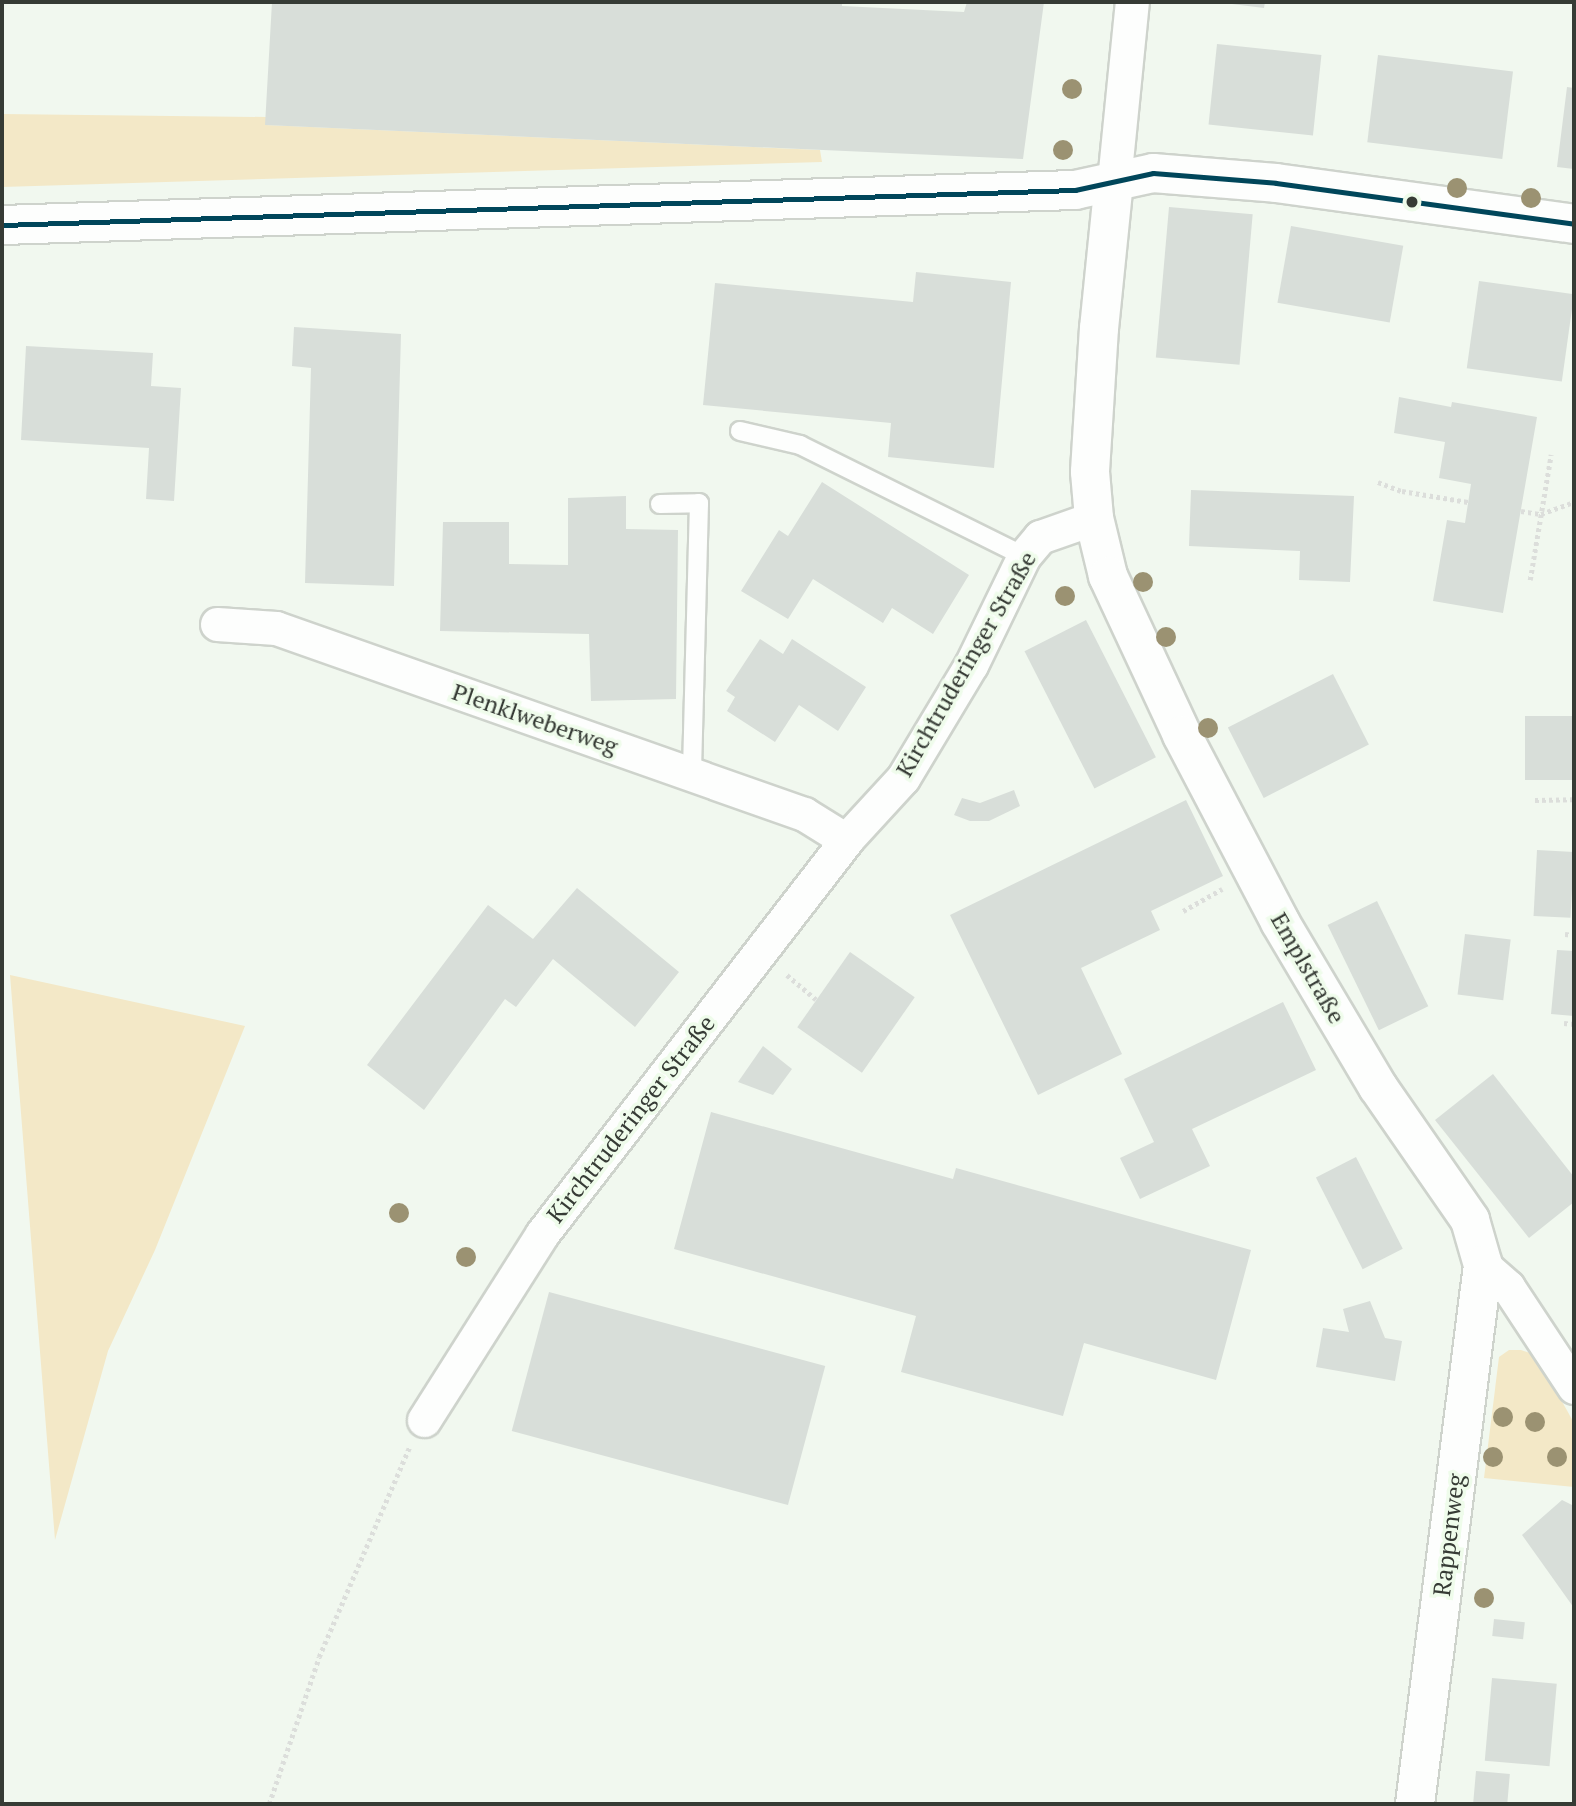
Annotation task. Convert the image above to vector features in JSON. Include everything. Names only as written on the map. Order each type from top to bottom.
[{"type":"street","points":[[1094,518],[1090,472],[1099,328],[1132,2]]},
{"type":"street","points":[[2,225],[46,226],[1075,190],[1153,173],[1195,174],[1574,224]]},
{"type":"street","name":"Kirchtruderinger Straße","points":[[424,1420],[542,1234],[846,841],[903,778],[971,665],[1024,556],[1040,537],[1094,518]]},
{"type":"street","name":"Emplstraße","points":[[1094,518],[1108,576],[1225,817],[1302,962],[1378,1087],[1471,1220],[1483,1265]]},
{"type":"street","name":"Plenklweberweg","points":[[216,624],[276,628],[804,814],[846,841]]},
{"type":"street","points":[[1483,1265],[1508,1287],[1574,1387]]},
{"type":"street","name":"Rappenweg","points":[[1415,1804],[1483,1265]]},
{"type":"lane","points":[[740,431],[800,445],[1024,556]]},
{"type":"lane","points":[[660,504],[699,503],[692,774]]},
{"type":"path","points":[[1530,580],[1550,455]]},
{"type":"path","points":[[1378,482],[1402,491],[1468,502]]},
{"type":"path","points":[[1521,511],[1541,514],[1574,502]]},
{"type":"path","points":[[1535,800],[1574,799]]},
{"type":"path","points":[[1183,911],[1227,887]]},
{"type":"path","points":[[1565,934],[1574,935]]},
{"type":"path","points":[[781,971],[816,999]]},
{"type":"path","points":[[1564,1023],[1574,1024]]},
{"type":"path","points":[[269,1804],[319,1657],[395,1475],[424,1420]]},
{"type":"shaded area","points":[[2,114],[266,117],[266,125],[820,150],[822,162],[2,187]]},
{"type":"shaded area","points":[[10,975],[245,1026],[155,1250],[108,1351],[55,1540]]},
{"type":"shaded area","points":[[1509,1350],[1521,1350],[1536,1355],[1574,1423],[1574,1487],[1484,1478],[1499,1357]]},
{"type":"building","points":[[272,2],[842,2],[842,6],[964,12],[967,2],[1044,2],[1023,159],[265,125]]},
{"type":"building","points":[[1216,2],[1265,2],[1264,8]]},
{"type":"building","points":[[1217,44],[1321,55],[1313,136],[1209,125]]},
{"type":"building","points":[[1378,55],[1513,72],[1502,159],[1367,142]]},
{"type":"building","points":[[1567,87],[1574,88],[1574,169],[1557,167]]},
{"type":"building","points":[[1169,207],[1253,214],[1240,365],[1156,357]]},
{"type":"building","points":[[1291,226],[1403,246],[1390,323],[1277,303]]},
{"type":"building","points":[[916,272],[1011,282],[994,468],[888,457],[891,423],[703,405],[715,283],[913,302]]},
{"type":"building","points":[[1479,281],[1574,294],[1562,382],[1467,368]]},
{"type":"building","points":[[294,327],[401,334],[394,586],[305,583],[311,368],[292,366]]},
{"type":"building","points":[[26,346],[153,353],[151,386],[181,388],[174,501],[146,499],[149,448],[21,440]]},
{"type":"building","points":[[1399,397],[1451,407],[1452,402],[1537,417],[1503,613],[1433,601],[1447,520],[1465,523],[1471,484],[1439,478],[1445,442],[1394,433]]},
{"type":"building","points":[[822,482],[969,575],[933,634],[892,608],[883,623],[813,579],[788,619],[741,591],[779,530],[788,536]]},
{"type":"building","points":[[1191,490],[1354,496],[1350,582],[1299,580],[1300,551],[1189,546]]},
{"type":"building","points":[[626,496],[626,529],[678,530],[676,699],[591,701],[589,634],[440,631],[443,522],[509,522],[509,564],[568,565],[568,498]]},
{"type":"building","points":[[1086,620],[1156,757],[1094,789],[1025,651]]},
{"type":"building","points":[[760,639],[783,654],[792,639],[866,687],[838,731],[799,705],[775,742],[727,711],[735,697],[726,691]]},
{"type":"building","points":[[1333,674],[1369,744],[1264,798],[1228,728]]},
{"type":"building","points":[[1525,716],[1574,716],[1574,780],[1525,780]]},
{"type":"building","points":[[1014,790],[1020,806],[989,821],[970,821],[954,815],[962,798],[980,803]]},
{"type":"building","points":[[1186,800],[1223,876],[1151,911],[1160,930],[1081,968],[1122,1054],[1038,1095],[950,915]]},
{"type":"building","points":[[1537,850],[1574,852],[1570,918],[1534,916]]},
{"type":"building","points":[[577,888],[679,972],[635,1027],[553,959],[516,1007],[505,999],[424,1110],[367,1065],[488,905],[533,939]]},
{"type":"building","points":[[1377,901],[1428,1006],[1379,1030],[1328,925]]},
{"type":"building","points":[[1465,934],[1511,940],[1503,1000],[1458,995]]},
{"type":"building","points":[[1557,950],[1574,951],[1574,1016],[1551,1014]]},
{"type":"building","points":[[850,952],[915,997],[862,1073],[797,1027]]},
{"type":"building","points":[[1283,1002],[1316,1070],[1192,1129],[1210,1166],[1140,1199],[1120,1158],[1154,1142],[1124,1079]]},
{"type":"building","points":[[763,1046],[792,1069],[773,1095],[738,1082]]},
{"type":"building","points":[[1493,1074],[1574,1177],[1574,1202],[1529,1238],[1435,1120]]},
{"type":"building","points":[[711,1112],[953,1179],[956,1168],[1251,1250],[1216,1380],[1084,1343],[1063,1416],[901,1372],[916,1316],[674,1249]]},
{"type":"building","points":[[1356,1157],[1403,1249],[1363,1269],[1316,1177]]},
{"type":"building","points":[[549,1292],[825,1366],[788,1505],[512,1431]]},
{"type":"building","points":[[1370,1301],[1385,1338],[1402,1341],[1395,1381],[1316,1367],[1323,1328],[1349,1332],[1343,1309]]},
{"type":"building","points":[[1562,1500],[1574,1506],[1574,1608],[1522,1535]]},
{"type":"building","points":[[1494,1619],[1525,1622],[1523,1639],[1492,1636]]},
{"type":"building","points":[[1492,1678],[1557,1684],[1550,1766],[1485,1761]]},
{"type":"building","points":[[1476,1771],[1510,1774],[1507,1804],[1473,1804]]},
{"type":"transit line","points":[[2,225],[1075,190],[1153,173],[1276,183],[1574,224]]}]
